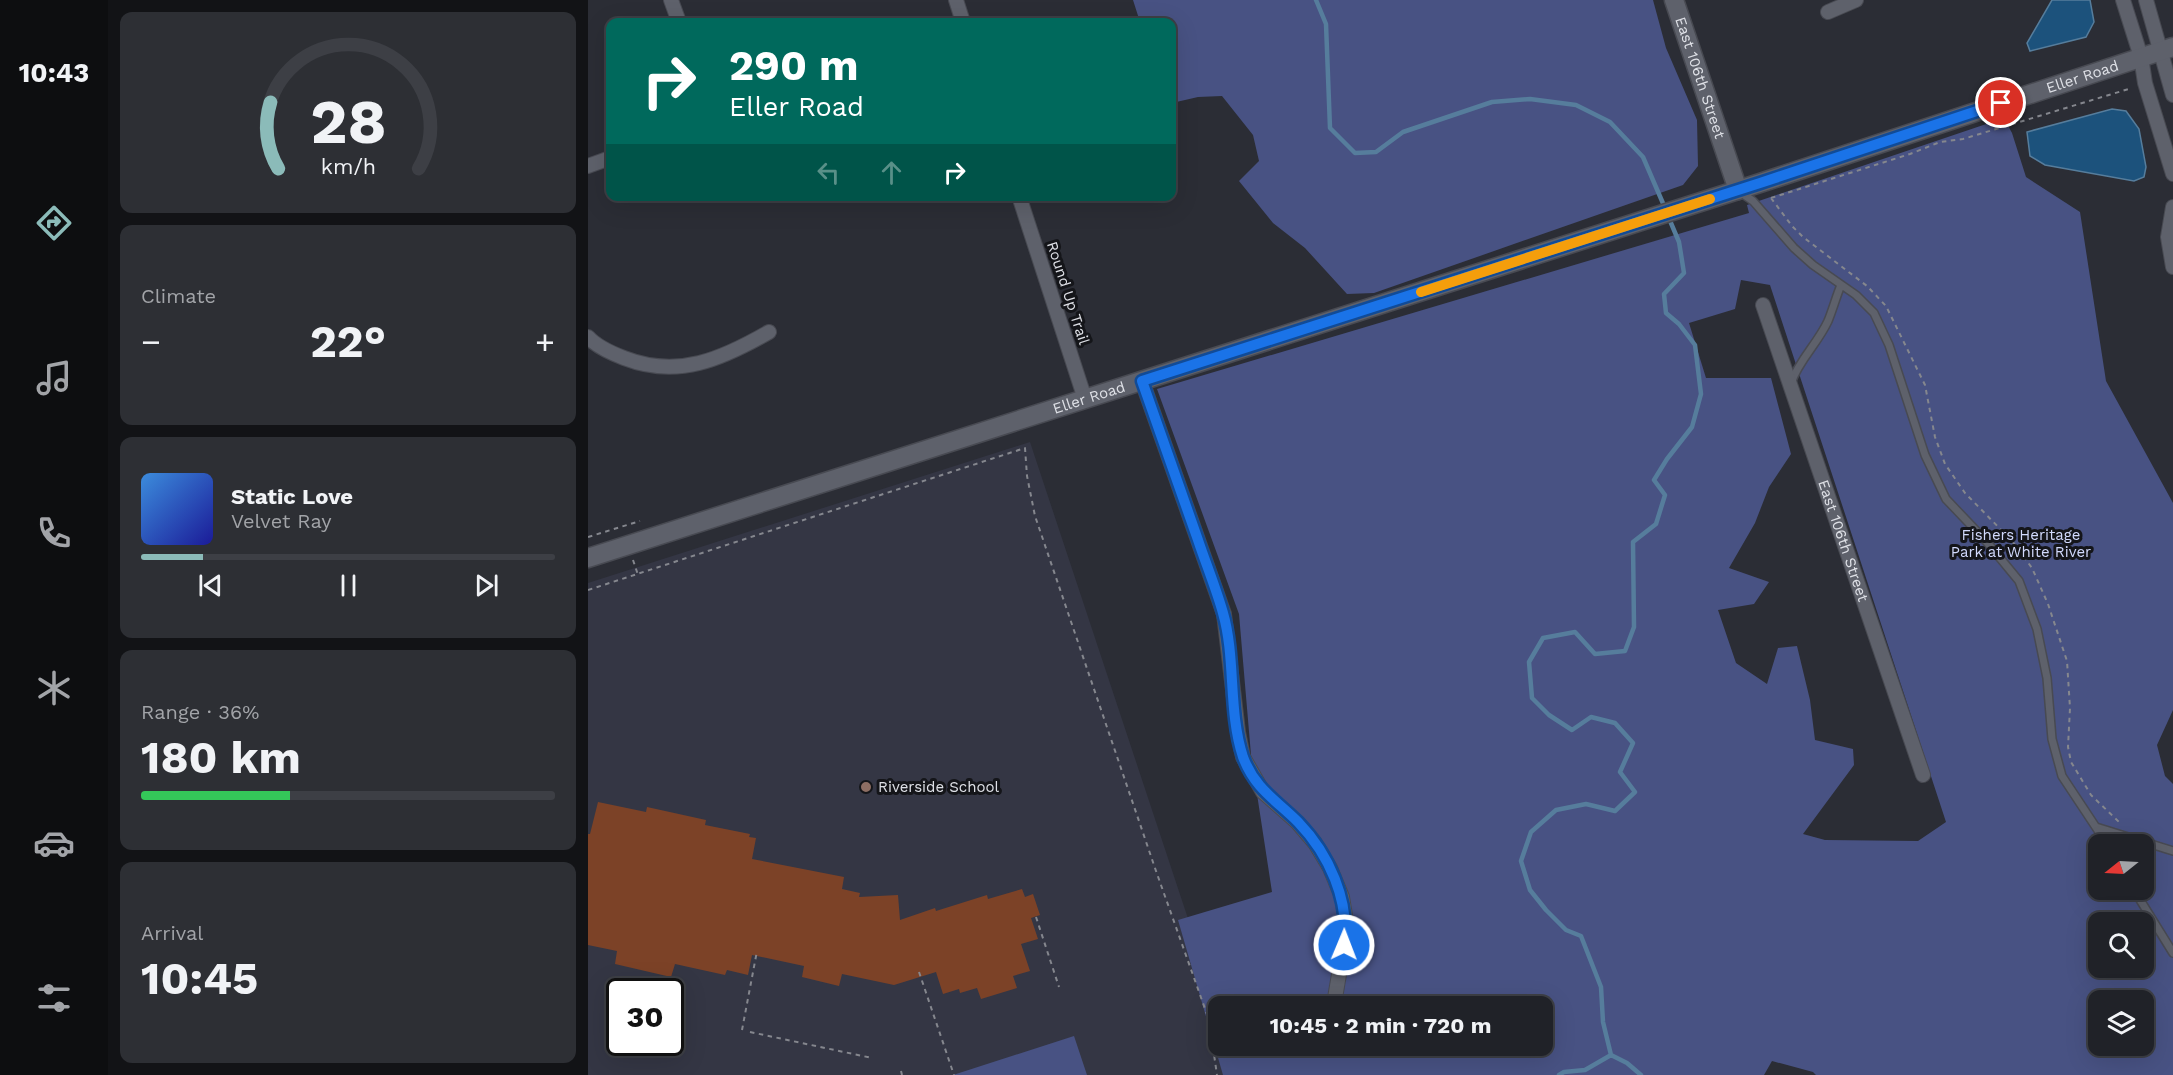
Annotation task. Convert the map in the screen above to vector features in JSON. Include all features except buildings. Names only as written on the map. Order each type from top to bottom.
[{"type":"street","points":[[671,0],[678,18]]},
{"type":"street","points":[[956,0],[962,18]]},
{"type":"street","name":"East 106th Street","points":[[1674,0],[1738,190]]},
{"type":"street","points":[[1828,12],[1856,0]]},
{"type":"street","points":[[2123,0],[2173,174]]},
{"type":"street","points":[[2146,0],[2167,49],[2173,95]]},
{"type":"street","name":"Eller Road","points":[[588,558],[1738,190],[2167,49]]},
{"type":"street","points":[[589,165],[606,160]]},
{"type":"street","name":"Round Up Trail","points":[[1021,201],[1085,399]]},
{"type":"street","points":[[2173,207],[2168,237],[2173,267]]},
{"type":"street","name":"East 106th Street","points":[[1763,305],[1923,775]]},
{"type":"street","points":[[590,343],[641,365],[693,366],[737,351],[769,333]]},
{"type":"street","points":[[1142,381],[1224,614],[1243,757],[1263,792],[1298,822],[1315,843],[1330,868],[1342,897],[1347,927],[1335,996]]},
{"type":"lane","points":[[1738,190],[1753,201],[1806,260],[1856,295],[1874,314],[1884,334],[1925,455],[1946,499],[2019,580],[2037,629],[2047,678],[2052,739],[2062,776],[2101,834]]},
{"type":"lane","points":[[1790,385],[1799,366],[1810,353],[1828,321],[1841,285]]},
{"type":"lane","points":[[2096,827],[2173,850]]},
{"type":"lane","points":[[2140,900],[2173,953]]},
{"type":"path","points":[[1771,198],[1941,142],[1963,139],[2145,83]]},
{"type":"path","points":[[588,591],[1026,448],[1027,476],[1035,516],[1209,1020],[1216,1075]]},
{"type":"path","points":[[588,537],[640,521]]},
{"type":"path","points":[[1036,916],[1059,987]]},
{"type":"path","points":[[742,1030],[758,951]]},
{"type":"path","points":[[919,972],[954,1075]]},
{"type":"path","points":[[750,1032],[872,1058]]},
{"type":"shaded area","points":[[2052,0],[2090,0],[2094,22],[2086,37],[2030,51],[2027,43]]},
{"type":"shaded area","points":[[2112,109],[2126,111],[2139,129],[2146,167],[2144,177],[2134,181],[2045,165],[2030,156],[2027,132]]},
{"type":"shaded area","name":"Riverside School","points":[[1030,442],[1214,996],[1208,996],[1208,1056],[1226,1056],[1240,1075],[588,1075],[588,583]]},
{"type":"green space","points":[[1133,0],[1653,0],[1666,48],[1697,120],[1698,166],[1683,185],[1374,293],[1347,294],[1305,248],[1273,223],[1239,181],[1259,161],[1253,135],[1222,96],[1198,97],[1176,102],[1176,18],[1139,18]]},
{"type":"green space","name":"Fishers Heritage Park at White River","points":[[2004,118],[2012,133],[2026,177],[2080,212],[2106,381],[2173,503],[2173,710],[2157,745],[2165,776],[2173,784],[2173,1075],[1816,1075],[1813,1072],[1772,1061],[1764,1075],[1223,1075],[1217,1056],[1553,1056],[1553,996],[1208,996],[1208,1023],[1178,920],[1272,892],[1251,755],[1239,614],[1157,389],[1749,213],[1747,205]],"holes":[[[1741,280],[1770,285],[1946,822],[1918,841],[1825,840],[1803,834],[1854,765],[1853,749],[1815,740],[1810,700],[1797,646],[1778,648],[1767,684],[1736,663],[1718,610],[1754,604],[1769,582],[1729,568],[1755,523],[1769,487],[1791,454],[1771,378],[1706,378],[1689,323],[1735,309]]]},
{"type":"green space","points":[[1074,1036],[1087,1075],[953,1075]]},
{"type":"waterway","points":[[1316,0],[1326,24],[1330,128],[1355,153],[1376,152],[1403,132],[1492,102],[1530,99],[1576,105],[1610,122],[1643,157],[1665,208]]},
{"type":"waterway","points":[[1641,1075],[1627,1063],[1611,1055],[1603,1022],[1601,987],[1581,936],[1566,930],[1546,910],[1530,890],[1521,861],[1531,832],[1556,810],[1586,804],[1615,811],[1635,792],[1620,772],[1633,743],[1615,723],[1591,717],[1572,730],[1549,715],[1532,698],[1529,662],[1543,638],[1575,632],[1595,654],[1625,651],[1634,627],[1633,542],[1656,524],[1665,495],[1654,480],[1692,427],[1701,394],[1695,345],[1679,324],[1666,313],[1664,294],[1684,273],[1679,242],[1668,216]]},
{"type":"waterway","points":[[1559,1075],[1564,1072],[1585,1070],[1611,1055]]},
{"type":"slow traffic","points":[[1421,292],[1710,199]]},
{"type":"place","name":"Riverside School","points":[[866,787]]},
{"type":"route","points":[[1344,945],[1347,927],[1342,897],[1330,868],[1315,843],[1298,822],[1263,792],[1243,757],[1224,614],[1142,381],[1760,183],[2001,103]]}]
